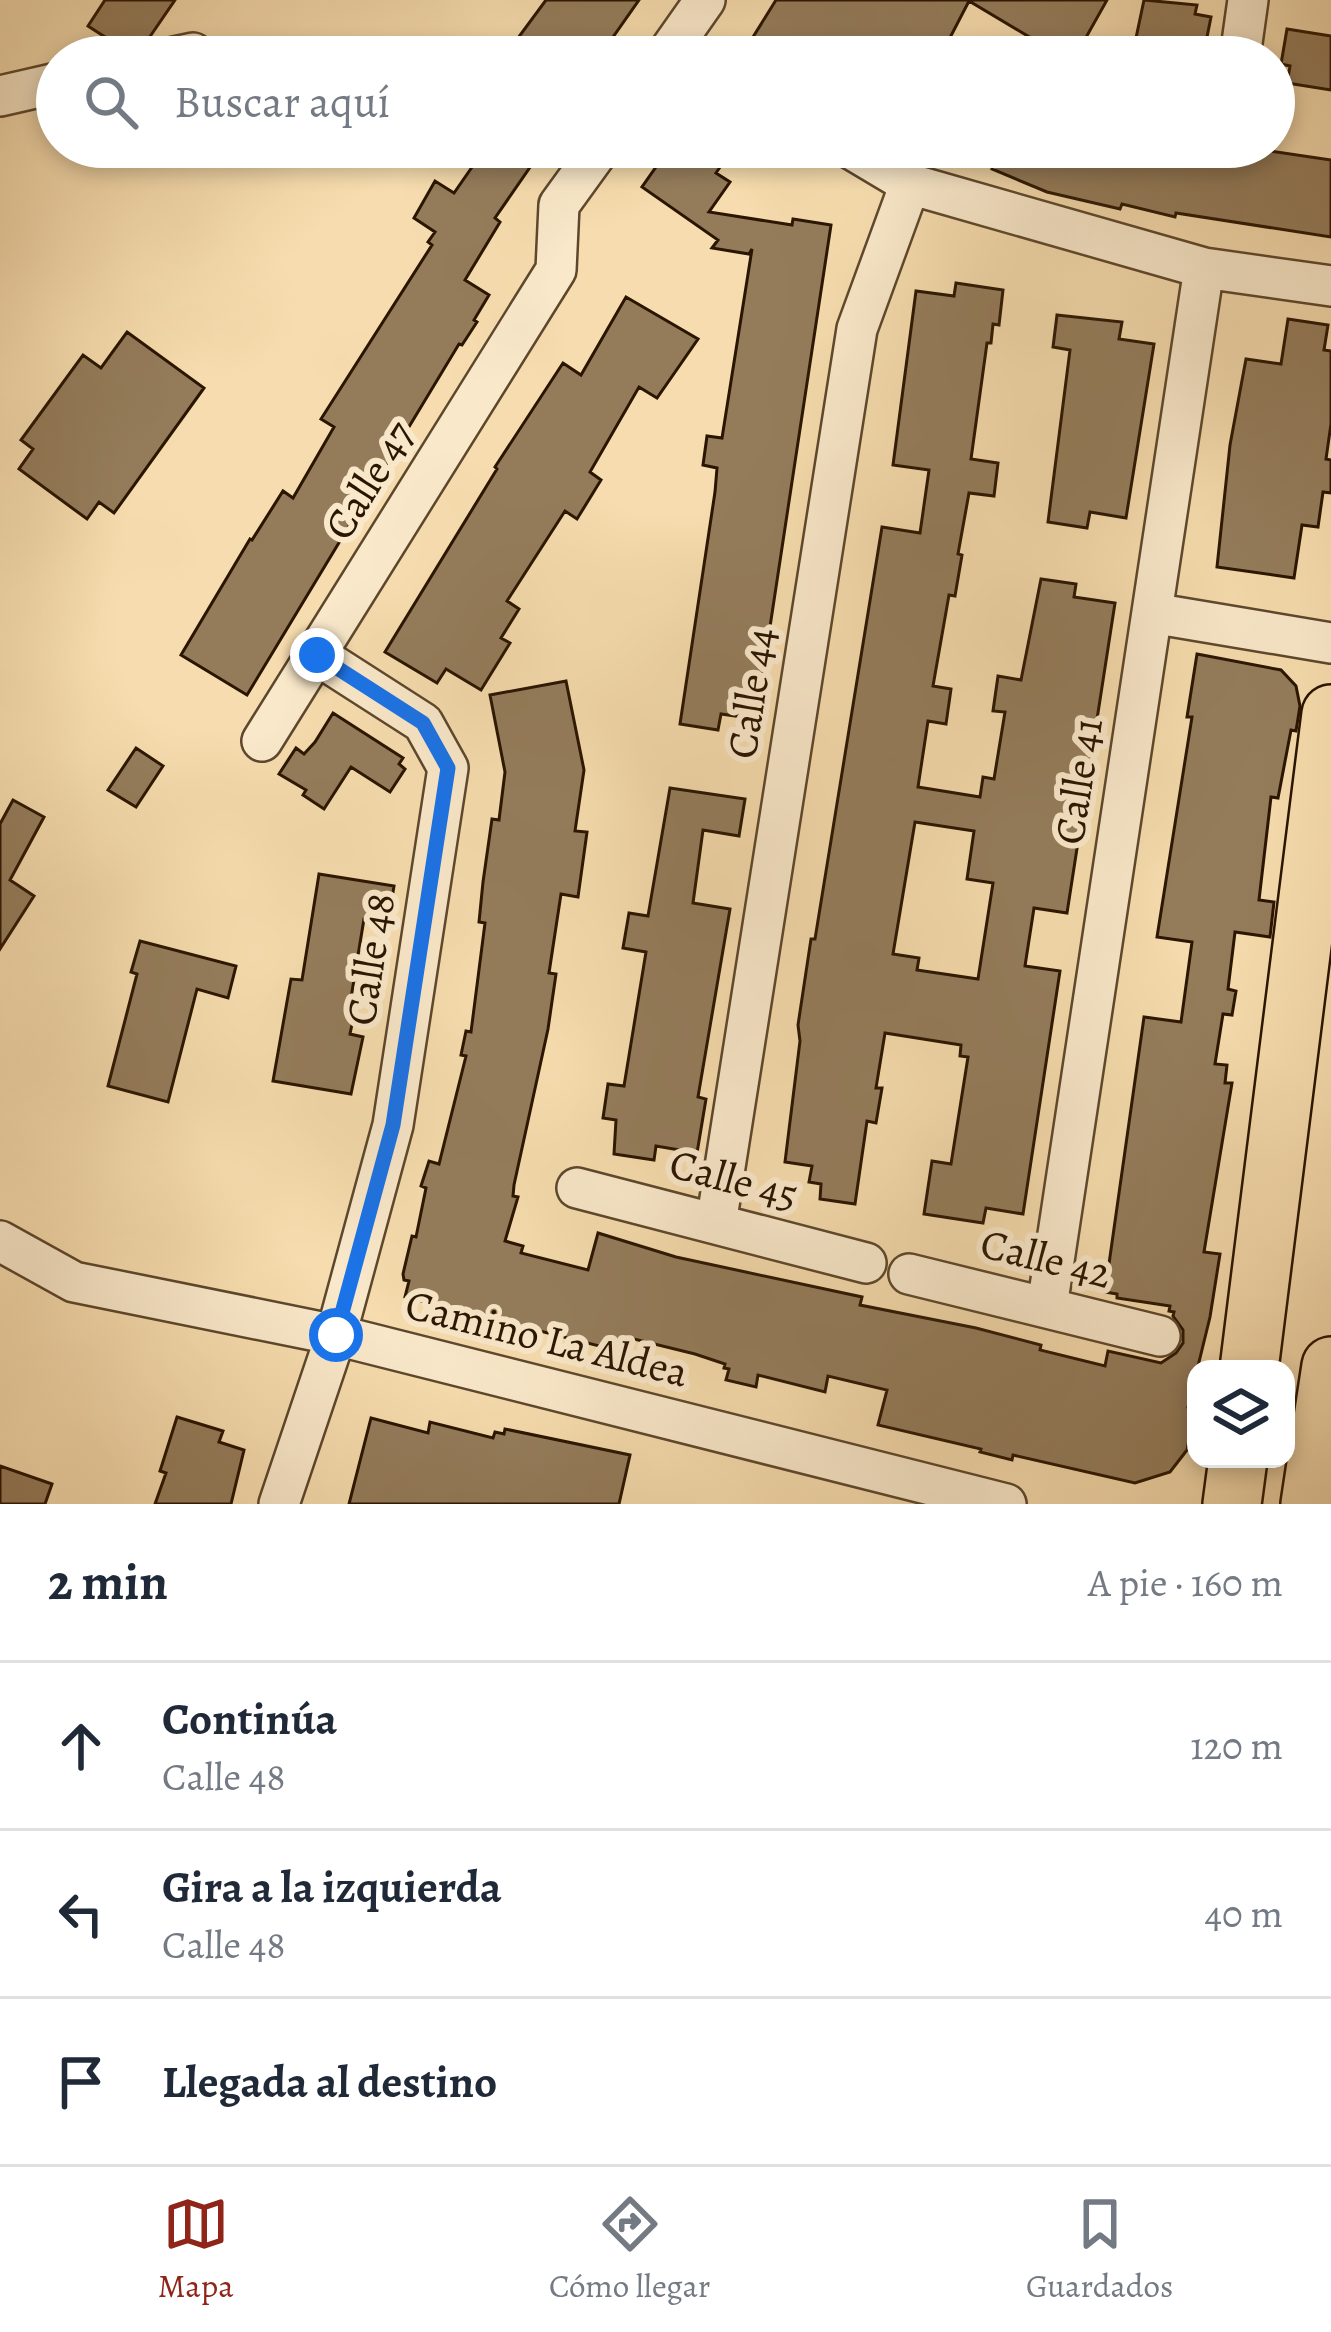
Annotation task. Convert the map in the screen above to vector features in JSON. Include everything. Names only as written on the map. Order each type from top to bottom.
[{"type":"highway","points":[[1250,1360],[1331,714]]},
{"type":"highway","points":[[1310,1504],[1331,1366]]},
{"type":"highway","points":[[1232,1504],[1237,1468]]},
{"type":"street","points":[[688,36],[705,0]]},
{"type":"street","points":[[1243,36],[1248,0]]},
{"type":"street","points":[[0,96],[36,88]]},
{"type":"street","name":"Calle 47","points":[[262,741],[556,270],[559,205],[586,168]]},
{"type":"street","points":[[883,168],[910,184],[1204,268],[1331,286]]},
{"type":"street","name":"Calle 44","points":[[716,1224],[857,329],[910,184]]},
{"type":"street","name":"Calle 41","points":[[1046,1307],[1204,268]]},
{"type":"street","points":[[1152,613],[1331,643]]},
{"type":"street","name":"Calle 48","points":[[279,1504],[336,1335],[393,1125],[448,768],[423,723],[317,655]]},
{"type":"street","name":"Calle 45","points":[[577,1188],[866,1263]]},
{"type":"street","name":"Camino La Aldea","points":[[0,1241],[74,1282],[336,1335],[1006,1504]]},
{"type":"street","name":"Calle 42","points":[[909,1274],[1160,1336]]},
{"type":"building","points":[[105,0],[175,0],[150,36],[103,36],[88,26]]},
{"type":"building","points":[[546,0],[639,0],[614,36],[519,36]]},
{"type":"building","points":[[776,0],[1107,0],[1087,36],[1028,36],[969,1],[951,36],[754,36]]},
{"type":"building","points":[[1144,0],[1197,5],[1195,14],[1211,17],[1207,36],[1136,36]]},
{"type":"building","points":[[1287,29],[1331,36],[1331,90],[1295,84],[1295,36],[1286,36]]},
{"type":"building","points":[[1295,155],[1331,160],[1331,237],[1176,213],[1175,217],[1122,204],[1120,209],[1047,192],[992,169],[1295,168]]},
{"type":"building","points":[[471,168],[530,168],[495,218],[500,222],[465,280],[489,295],[477,322],[459,344],[247,695],[181,655],[283,491],[293,498],[334,427],[321,419],[432,245],[428,242],[435,232],[414,218],[435,181],[454,193]]},
{"type":"building","points":[[655,168],[719,168],[716,173],[730,182],[709,212],[792,225],[793,219],[831,225],[756,719],[721,714],[718,730],[680,724],[715,492],[717,468],[703,465],[707,436],[722,438],[752,249],[749,254],[712,248],[718,240],[642,187]]},
{"type":"building","points":[[956,283],[1003,290],[999,325],[993,324],[991,343],[987,343],[971,459],[998,463],[994,496],[969,493],[955,596],[949,595],[933,686],[951,689],[946,724],[928,721],[918,787],[980,797],[983,777],[994,779],[1005,712],[993,711],[998,676],[1021,680],[1041,579],[1076,584],[1074,597],[1115,603],[1067,913],[1034,908],[1025,966],[1060,971],[1023,1214],[986,1208],[983,1223],[924,1214],[932,1161],[951,1164],[968,1057],[960,1056],[961,1045],[885,1033],[876,1123],[867,1121],[855,1204],[820,1199],[821,1184],[809,1182],[812,1166],[785,1162],[811,939],[815,939],[882,527],[920,533],[929,470],[893,465],[916,291],[954,296]],"holes":[[[915,822],[974,831],[967,879],[993,883],[978,979],[917,970],[919,958],[893,954]]]},
{"type":"building","points":[[626,297],[698,339],[657,398],[639,387],[590,472],[601,480],[577,519],[565,511],[507,601],[519,609],[501,638],[510,643],[481,690],[446,669],[437,683],[385,652],[563,363],[581,375]]},
{"type":"building","points":[[1057,315],[1122,322],[1119,339],[1154,344],[1126,518],[1090,512],[1087,528],[1048,522],[1070,350],[1053,347]]},
{"type":"building","points":[[1288,319],[1328,325],[1324,350],[1331,351],[1326,459],[1331,460],[1331,493],[1323,492],[1318,527],[1302,525],[1294,578],[1217,567],[1230,445],[1246,359],[1281,364]]},
{"type":"building","points":[[127,332],[204,388],[114,513],[99,502],[87,519],[19,469],[33,449],[21,440],[83,355],[101,368]]},
{"type":"building","points":[[1197,654],[1281,670],[1296,686],[1300,706],[1278,798],[1271,797],[1259,900],[1274,902],[1270,937],[1235,932],[1228,989],[1236,991],[1232,1015],[1223,1014],[1215,1064],[1227,1065],[1225,1083],[1232,1083],[1204,1252],[1220,1254],[1199,1360],[1187,1360],[1187,1450],[1170,1472],[1135,1483],[1013,1455],[1012,1460],[878,1425],[887,1390],[828,1376],[825,1392],[758,1375],[756,1387],[726,1380],[729,1369],[725,1364],[695,1354],[626,1337],[623,1352],[405,1297],[409,1281],[403,1274],[412,1236],[416,1237],[426,1188],[421,1186],[429,1161],[439,1164],[466,1056],[461,1055],[466,1031],[471,1032],[485,923],[479,922],[483,882],[505,772],[490,695],[566,681],[584,770],[575,831],[587,832],[578,897],[561,894],[549,973],[556,974],[548,1029],[514,1185],[513,1196],[518,1197],[505,1241],[523,1246],[521,1253],[588,1270],[598,1233],[676,1257],[862,1297],[860,1305],[976,1328],[1105,1366],[1108,1351],[1161,1363],[1176,1353],[1183,1343],[1183,1330],[1170,1306],[1105,1292],[1144,1017],[1181,1022],[1192,942],[1157,937],[1192,717],[1187,717]]},
{"type":"building","points":[[333,713],[403,758],[399,764],[405,769],[390,792],[351,767],[324,809],[303,795],[306,790],[279,774],[296,748],[304,754],[315,742]]},
{"type":"building","points":[[136,748],[163,766],[136,807],[108,790]]},
{"type":"building","points":[[670,788],[745,799],[739,836],[703,830],[693,903],[730,909],[698,1097],[706,1099],[697,1153],[656,1146],[654,1160],[614,1154],[616,1120],[603,1118],[608,1084],[624,1086],[646,952],[623,948],[629,913],[648,916]]},
{"type":"building","points":[[13,800],[44,817],[10,880],[34,896],[0,949],[0,824]]},
{"type":"building","points":[[319,874],[394,886],[388,923],[364,919],[350,1004],[356,1005],[350,1034],[363,1037],[351,1094],[273,1081],[291,979],[302,980]]},
{"type":"building","points":[[140,941],[236,966],[228,998],[197,989],[168,1102],[108,1086],[137,974],[131,972]]},
{"type":"building","points":[[177,1417],[223,1431],[219,1442],[244,1450],[231,1504],[155,1504]]},
{"type":"building","points":[[371,1418],[428,1433],[430,1422],[493,1438],[505,1429],[630,1455],[619,1504],[349,1504]]},
{"type":"building","points":[[0,1466],[52,1484],[45,1504],[0,1504]]},
{"type":"route","points":[[317,655],[423,723],[448,768],[393,1125],[336,1335]]}]
